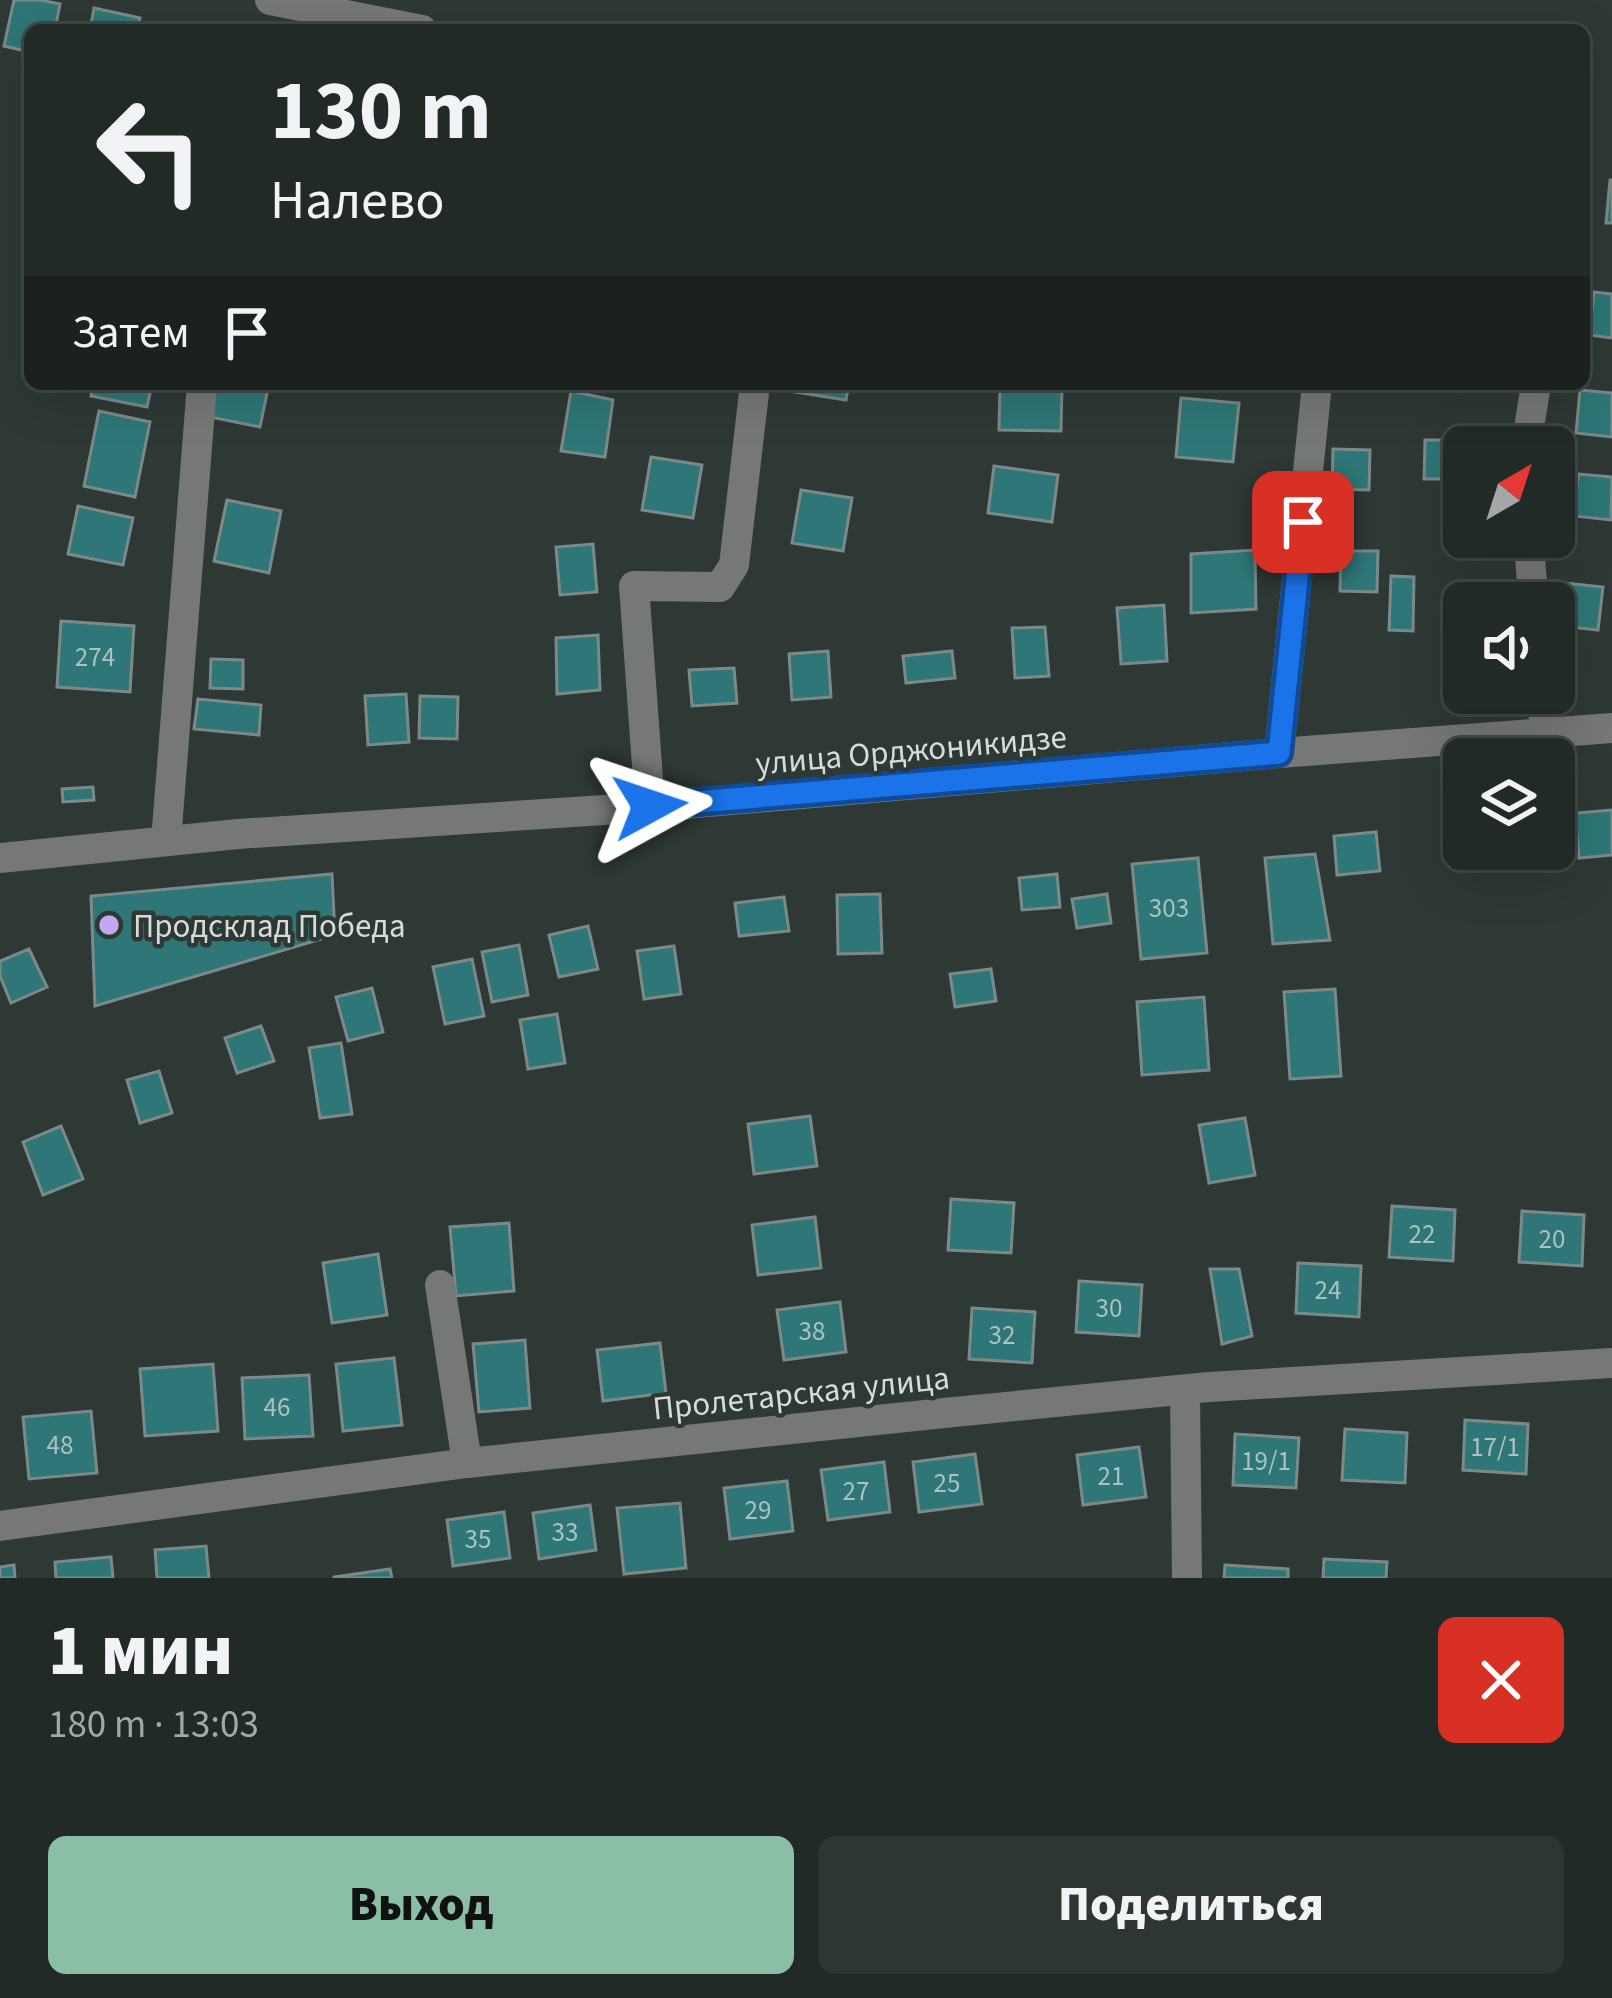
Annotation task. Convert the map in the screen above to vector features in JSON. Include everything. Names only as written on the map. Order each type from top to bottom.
[{"type":"street","points":[[269,0],[391,24]]},
{"type":"street","points":[[166,841],[202,390]]},
{"type":"street","points":[[650,806],[634,586],[720,587],[734,565],[754,390]]},
{"type":"street","points":[[1279,753],[1316,390]]},
{"type":"street","points":[[1529,426],[1535,390]]},
{"type":"street","points":[[1544,714],[1545,733]]},
{"type":"street","name":"улица Орджоникидзе","points":[[0,859],[238,834],[650,806],[1612,728]]},
{"type":"street","points":[[440,1285],[467,1463]]},
{"type":"street","name":"Пролетарская улица","points":[[0,1526],[467,1463],[1185,1390],[1612,1363]]},
{"type":"street","points":[[1185,1390],[1187,1578]]},
{"type":"building","points":[[14,0],[60,4],[56,24],[24,24],[24,51],[4,46]]},
{"type":"building","points":[[94,8],[140,18],[138,24],[91,24]]},
{"type":"building","points":[[1610,180],[1612,223],[1606,223]]},
{"type":"building","points":[[1594,292],[1612,294],[1612,338],[1590,335]]},
{"type":"building","points":[[92,390],[151,390],[147,407],[91,396]]},
{"type":"building","points":[[211,390],[268,390],[260,427],[206,416]]},
{"type":"building","points":[[795,390],[848,390],[846,400]]},
{"type":"building","points":[[1000,390],[1062,390],[1061,431],[999,430]]},
{"type":"building","points":[[1580,390],[1612,393],[1612,437],[1576,433]]},
{"type":"building","points":[[571,391],[613,400],[605,457],[561,451]]},
{"type":"building","points":[[1181,398],[1239,403],[1233,462],[1176,457]]},
{"type":"building","points":[[99,411],[150,422],[135,497],[84,486]]},
{"type":"building","points":[[1425,440],[1443,440],[1443,479],[1424,479]]},
{"type":"building","points":[[1333,449],[1370,450],[1369,490],[1332,489]]},
{"type":"building","points":[[651,457],[702,465],[693,518],[642,510]]},
{"type":"building","points":[[994,466],[1058,475],[1052,522],[988,513]]},
{"type":"building","points":[[1578,474],[1612,477],[1611,520],[1575,516]]},
{"type":"building","points":[[801,490],[852,498],[843,551],[792,543]]},
{"type":"building","points":[[227,500],[281,511],[269,573],[214,561]]},
{"type":"building","points":[[78,506],[133,518],[123,565],[68,554]]},
{"type":"building","points":[[593,544],[597,592],[560,595],[556,547]]},
{"type":"building","points":[[1255,550],[1256,609],[1191,613],[1191,554]]},
{"type":"building","points":[[1341,551],[1378,551],[1377,592],[1340,591]]},
{"type":"building","points":[[1391,576],[1414,577],[1413,631],[1389,630]]},
{"type":"building","points":[[1575,584],[1603,587],[1598,630],[1575,628]]},
{"type":"building","points":[[1164,605],[1167,661],[1121,664],[1117,608]]},
{"type":"building","points":[[61,621],[134,626],[130,692],[57,687]]},
{"type":"building","points":[[1045,627],[1049,676],[1015,678],[1012,628]]},
{"type":"building","points":[[598,635],[600,690],[557,694],[556,638]]},
{"type":"building","points":[[828,651],[831,697],[792,700],[789,654]]},
{"type":"building","points":[[952,651],[955,678],[906,683],[903,656]]},
{"type":"building","points":[[211,659],[243,660],[243,689],[210,688]]},
{"type":"building","points":[[734,668],[737,703],[692,706],[689,670]]},
{"type":"building","points":[[406,694],[409,742],[368,745],[365,696]]},
{"type":"building","points":[[420,696],[458,697],[457,739],[419,738]]},
{"type":"building","points":[[198,699],[261,705],[259,735],[194,729]]},
{"type":"building","points":[[93,787],[94,800],[63,802],[62,789]]},
{"type":"building","points":[[1612,810],[1612,855],[1579,858],[1575,813]]},
{"type":"building","points":[[1376,832],[1380,871],[1337,875],[1334,836]]},
{"type":"building","points":[[1315,854],[1330,940],[1273,944],[1265,858]]},
{"type":"building","points":[[1198,858],[1207,953],[1141,959],[1132,864]]},
{"type":"building","points":[[332,874],[335,935],[95,1006],[91,896]]},
{"type":"building","points":[[1057,874],[1060,907],[1022,910],[1019,878]]},
{"type":"building","points":[[880,894],[882,953],[838,954],[837,895]]},
{"type":"building","points":[[1107,894],[1111,923],[1077,928],[1072,899]]},
{"type":"building","points":[[784,897],[789,931],[739,936],[735,903]]},
{"type":"building","points":[[588,926],[598,969],[559,977],[549,935]]},
{"type":"building","points":[[519,945],[528,995],[492,1002],[482,952]]},
{"type":"building","points":[[674,946],[681,994],[644,999],[637,951]]},
{"type":"building","points":[[29,949],[47,987],[11,1003],[0,976],[0,961]]},
{"type":"building","points":[[472,959],[484,1016],[445,1024],[433,967]]},
{"type":"building","points":[[991,969],[996,1001],[955,1007],[950,974]]},
{"type":"building","points":[[372,988],[383,1032],[348,1041],[336,997]]},
{"type":"building","points":[[1335,989],[1341,1076],[1290,1079],[1284,992]]},
{"type":"building","points":[[1204,997],[1209,1070],[1142,1075],[1137,1002]]},
{"type":"building","points":[[557,1014],[565,1063],[528,1069],[520,1020]]},
{"type":"building","points":[[261,1026],[274,1061],[237,1073],[225,1038]]},
{"type":"building","points":[[341,1043],[352,1114],[320,1118],[309,1048]]},
{"type":"building","points":[[159,1071],[172,1113],[140,1123],[127,1080]]},
{"type":"building","points":[[810,1116],[817,1166],[754,1174],[748,1124]]},
{"type":"building","points":[[1245,1118],[1255,1175],[1209,1183],[1199,1125]]},
{"type":"building","points":[[61,1126],[83,1179],[43,1195],[23,1142]]},
{"type":"building","points":[[951,1199],[1014,1203],[1011,1253],[948,1250]]},
{"type":"building","points":[[1392,1206],[1455,1210],[1453,1261],[1389,1257]]},
{"type":"building","points":[[1522,1211],[1584,1215],[1582,1266],[1519,1262]]},
{"type":"building","points":[[815,1217],[821,1268],[758,1275],[752,1225]]},
{"type":"building","points":[[509,1223],[514,1291],[456,1296],[450,1227]]},
{"type":"building","points":[[378,1254],[387,1315],[332,1323],[323,1263]]},
{"type":"building","points":[[1298,1263],[1361,1266],[1359,1317],[1296,1313]]},
{"type":"building","points":[[1210,1269],[1239,1269],[1252,1336],[1222,1344]]},
{"type":"building","points":[[1079,1281],[1142,1285],[1139,1336],[1076,1332]]},
{"type":"building","points":[[840,1302],[846,1352],[784,1360],[777,1310]]},
{"type":"building","points":[[972,1308],[1035,1312],[1032,1363],[969,1359]]},
{"type":"building","points":[[525,1340],[530,1408],[479,1412],[473,1344]]},
{"type":"building","points":[[660,1343],[666,1393],[603,1401],[597,1350]]},
{"type":"building","points":[[394,1358],[402,1425],[343,1431],[336,1364]]},
{"type":"building","points":[[213,1364],[218,1431],[145,1436],[140,1369]]},
{"type":"building","points":[[309,1375],[313,1436],[245,1439],[242,1378]]},
{"type":"building","points":[[91,1411],[97,1473],[29,1479],[23,1417]]},
{"type":"building","points":[[1465,1420],[1528,1424],[1526,1474],[1463,1470]]},
{"type":"building","points":[[1345,1429],[1407,1433],[1405,1483],[1342,1480]]},
{"type":"building","points":[[1235,1434],[1299,1438],[1296,1488],[1233,1485]]},
{"type":"building","points":[[1139,1447],[1146,1497],[1083,1505],[1077,1455]]},
{"type":"building","points":[[975,1454],[982,1504],[919,1512],[913,1462]]},
{"type":"building","points":[[884,1462],[890,1512],[828,1520],[821,1470]]},
{"type":"building","points":[[787,1481],[793,1531],[730,1539],[724,1488]]},
{"type":"building","points":[[680,1503],[686,1568],[624,1574],[617,1508]]},
{"type":"building","points":[[590,1505],[596,1550],[539,1559],[533,1513]]},
{"type":"building","points":[[504,1512],[510,1558],[453,1566],[447,1520]]},
{"type":"building","points":[[206,1546],[209,1578],[157,1578],[155,1550]]},
{"type":"building","points":[[111,1557],[113,1578],[56,1578],[55,1562]]},
{"type":"building","points":[[1324,1559],[1387,1562],[1386,1578],[1323,1578]]},
{"type":"building","points":[[14,1565],[15,1578],[0,1578],[0,1567]]},
{"type":"building","points":[[1225,1565],[1288,1569],[1288,1578],[1224,1578]]},
{"type":"building","points":[[390,1569],[392,1578],[334,1578],[334,1577]]},
{"type":"place","name":"Продсклад Победа","points":[[109,925]]},
{"type":"route","points":[[650,806],[1279,753],[1303,522]]}]
